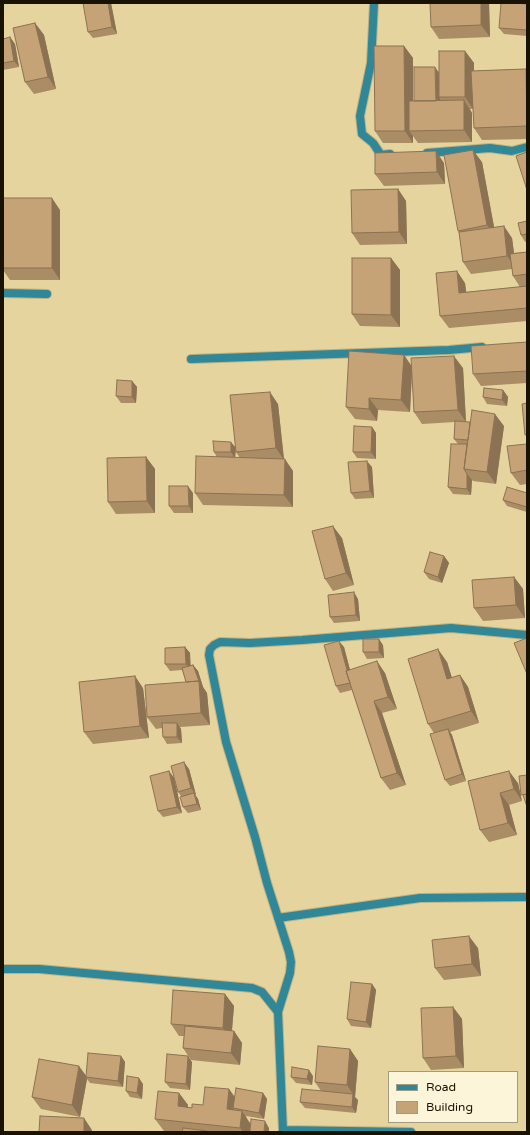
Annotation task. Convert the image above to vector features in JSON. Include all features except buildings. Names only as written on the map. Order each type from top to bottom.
[{"type":"street","points":[[374,3],[371,63],[360,116],[362,134],[373,143],[381,155],[396,154]]},
{"type":"street","points":[[417,153],[490,148],[512,151],[527,147]]},
{"type":"street","points":[[3,293],[47,294]]},
{"type":"street","points":[[191,359],[449,350],[488,347]]},
{"type":"street","points":[[411,1132],[283,1131],[278,1012],[290,973],[290,952],[278,918],[226,742],[209,655],[210,649],[220,642],[250,643],[302,640],[451,628],[527,635]]},
{"type":"street","points":[[278,918],[420,898],[527,897]]},
{"type":"street","points":[[3,969],[39,969],[252,988],[262,992],[278,1012]]}]
